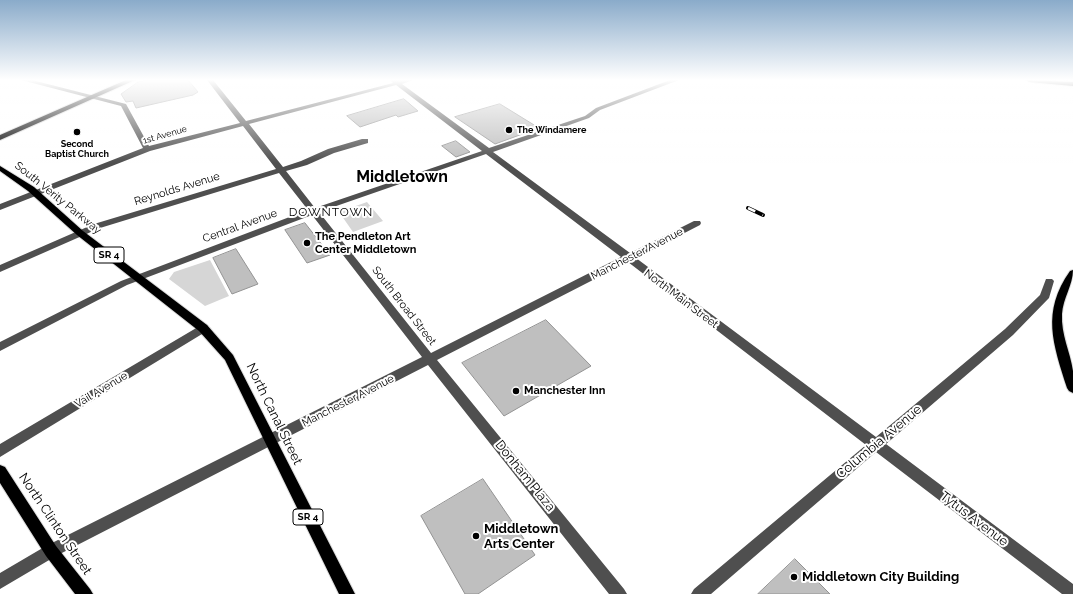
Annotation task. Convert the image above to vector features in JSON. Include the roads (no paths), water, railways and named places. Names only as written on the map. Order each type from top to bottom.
[{"type":"main road","points":[[1,138],[70,108]]},
{"type":"main road","name":"South Verity Parkway","points":[[0,168],[35,193],[80,233],[137,277]]},
{"type":"main road","points":[[1073,273],[1063,287],[1057,310],[1062,352],[1073,388]]},
{"type":"main road","name":"North Canal Street","points":[[137,277],[203,328],[229,358],[347,594]]},
{"type":"main road","name":"North Clinton Street","points":[[0,471],[51,551],[84,594]]},
{"type":"street","points":[[125,108],[147,150]]},
{"type":"street","name":"South Broad Street","points":[[232,108],[430,359]]},
{"type":"street","name":"1st Avenue","points":[[0,207],[147,150],[300,108]]},
{"type":"street","name":"North Main Street","points":[[429,108],[875,445]]},
{"type":"street","name":"Central Avenue","points":[[0,347],[137,277],[314,211],[587,117],[601,108]]},
{"type":"street","name":"Reynolds Avenue","points":[[0,269],[80,233],[304,163],[331,150],[365,141]]},
{"type":"street","name":"Manchester Avenue","points":[[0,581],[51,551],[697,223]]},
{"type":"street","name":"Columbia Avenue","points":[[699,594],[1009,332],[1045,296],[1049,281]]},
{"type":"street","name":"Vail Avenue","points":[[0,451],[203,328]]},
{"type":"street","name":"Donham Plaza","points":[[430,359],[620,594]]},
{"type":"street","name":"Tytus Avenue","points":[[875,445],[1073,593]]},
{"type":"railway","points":[[748,208],[763,215]]},
{"type":"place","name":"The Windamere","points":[[509,130]]},
{"type":"place","name":"Second Baptist Church","points":[[77,132]]},
{"type":"place","name":"The Pendleton Art Center Middletown","points":[[307,243]]},
{"type":"place","name":"Manchester Inn","points":[[516,391]]},
{"type":"place","name":"Middletown Arts Center","points":[[476,536]]},
{"type":"place","name":"Middletown City Building","points":[[794,577]]},
{"type":"district","name":"Middletown","points":[[402,177]]},
{"type":"district","name":"DOWNTOWN","points":[[331,212]]}]
